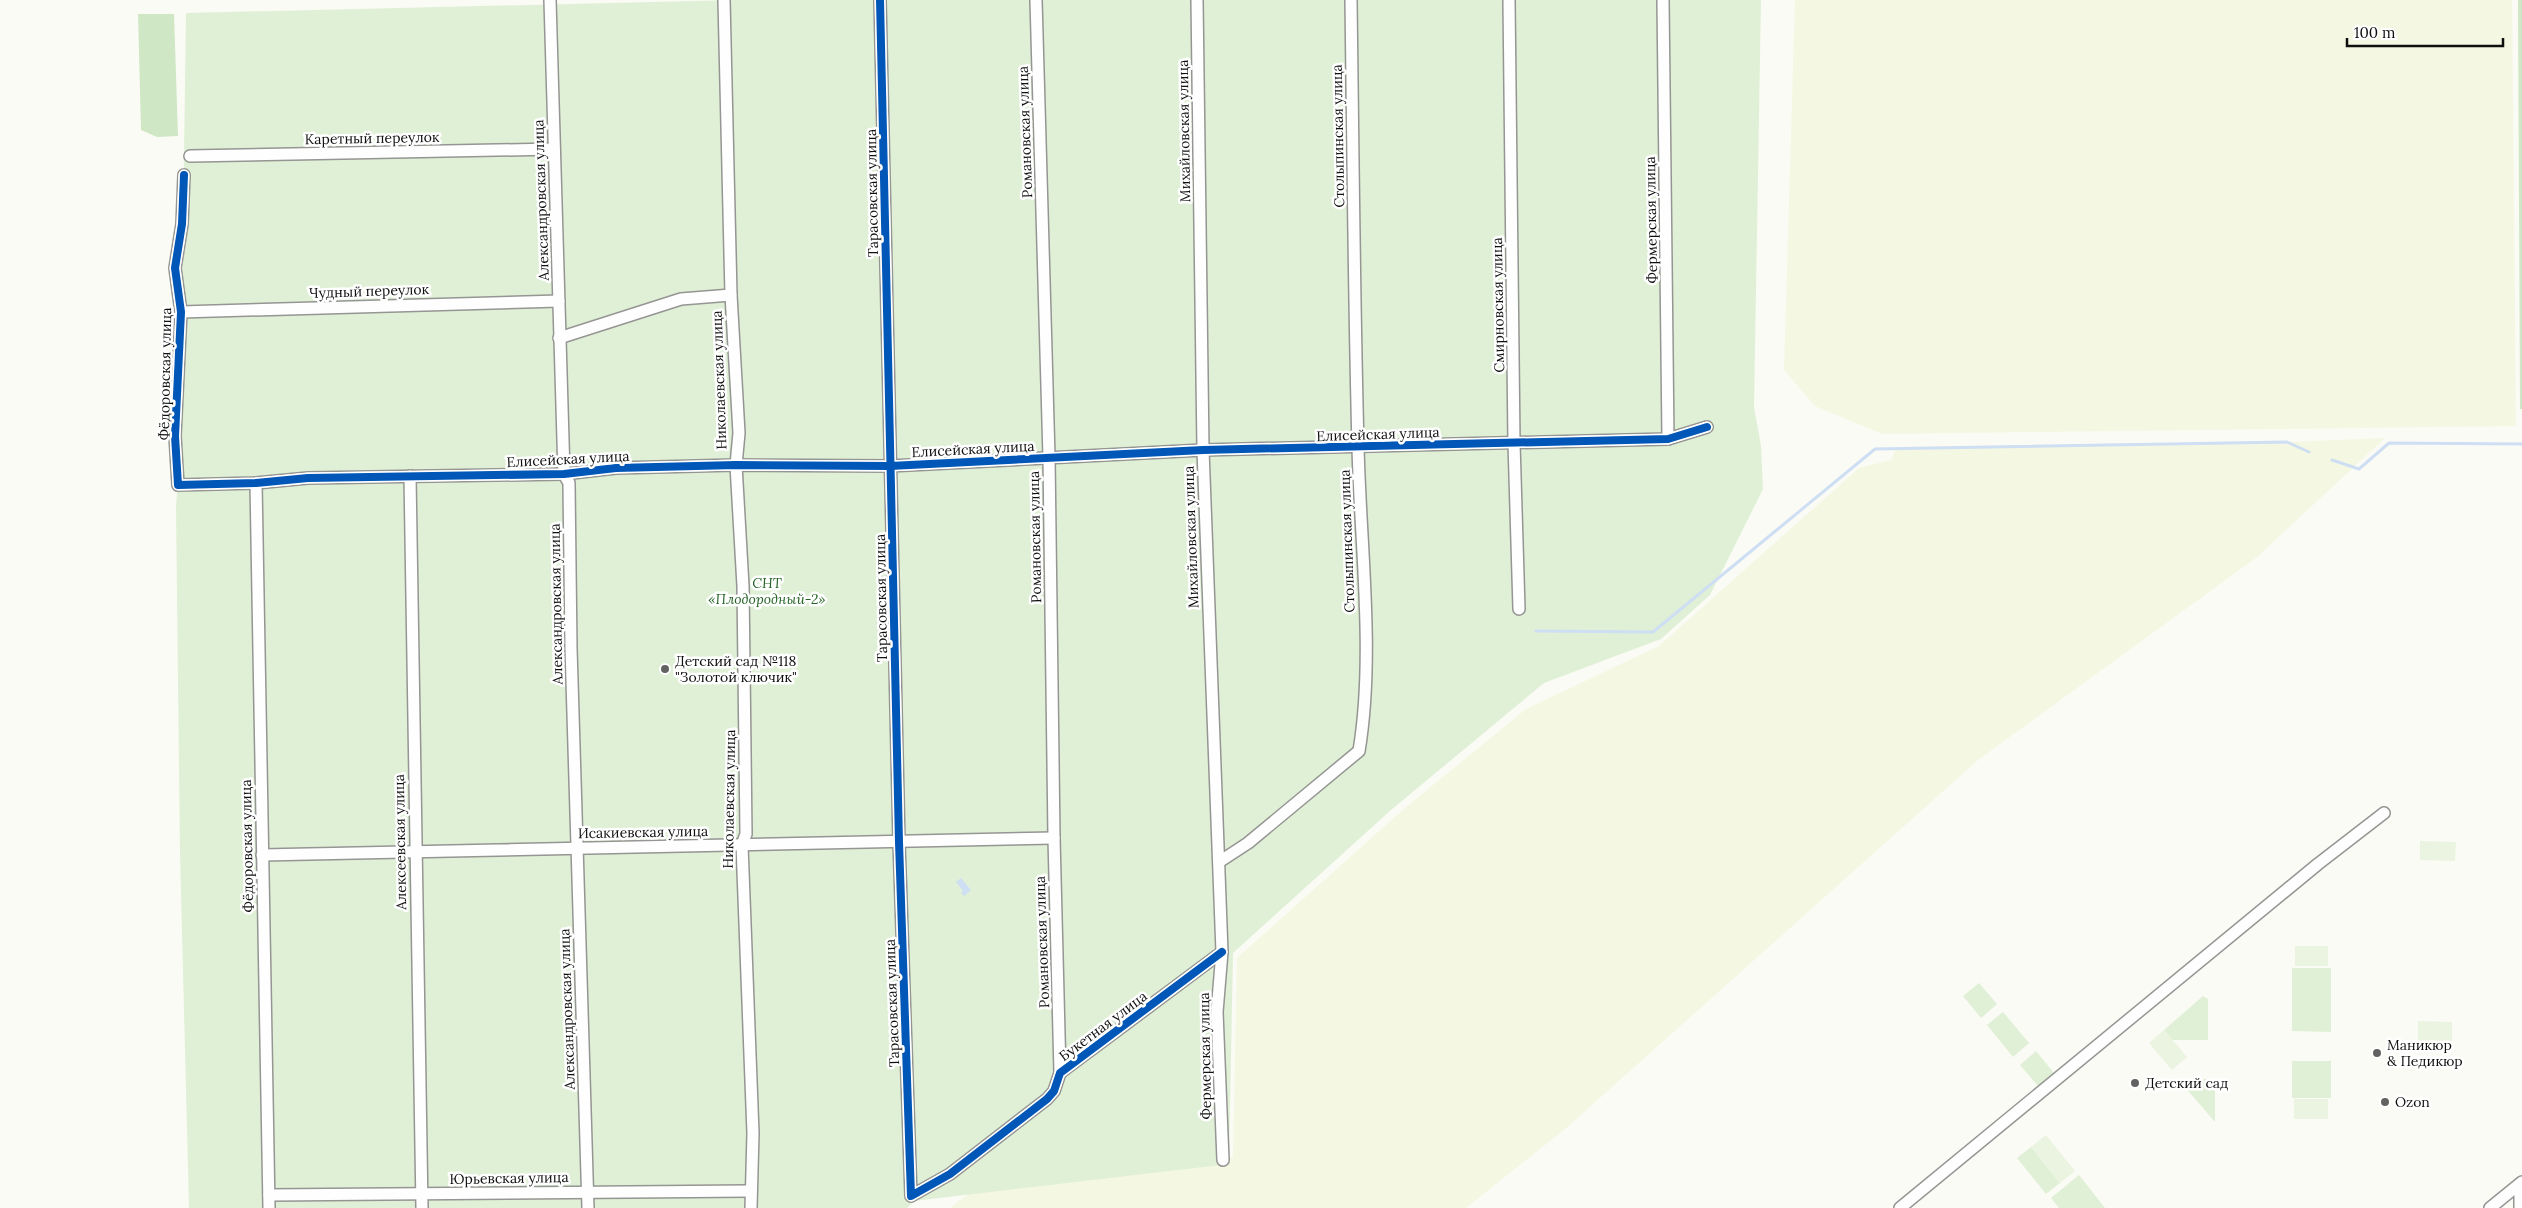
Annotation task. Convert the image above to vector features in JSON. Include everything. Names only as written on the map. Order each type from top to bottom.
[{"type":"street","name":"Александровская улица","points":[[550,0],[564,474],[569,483],[577,848],[588,1208]]},
{"type":"street","name":"Николаевская улица","points":[[724,0],[731,295],[739,433],[736,465],[743,586],[746,834],[742,845],[753,1133],[751,1208]]},
{"type":"street","name":"Тарасовская улица","points":[[880,0],[898,842],[911,1196]]},
{"type":"street","name":"Романовская улица","points":[[1036,0],[1050,457],[1054,838],[1060,1074]]},
{"type":"street","name":"Михайловская улица","points":[[1197,0],[1203,450],[1222,952]]},
{"type":"street","name":"Столыпинская улица","points":[[1219,862],[1248,843],[1359,751],[1364,717],[1364,597],[1358,447],[1351,0]]},
{"type":"street","name":"Смирновская улица","points":[[1509,0],[1514,443],[1519,609]]},
{"type":"street","name":"Фермерская улица","points":[[1663,0],[1668,439]]},
{"type":"street","name":"Каретный переулок","points":[[190,156],[554,149]]},
{"type":"street","name":"Фёдоровская улица","points":[[178,485],[175,436],[181,312],[175,268],[182,224],[184,175]]},
{"type":"street","points":[[559,338],[681,299],[731,295]]},
{"type":"street","name":"Чудный переулок","points":[[181,312],[558,301]]},
{"type":"street","name":"Елисейская улица","points":[[178,485],[256,483],[308,478],[564,474],[616,468],[736,465],[890,466],[1203,450],[1668,439],[1707,427]]},
{"type":"street","name":"Алексеевская улица","points":[[410,476],[414,851],[422,1208]]},
{"type":"street","name":"Фёдоровская улица","points":[[256,483],[269,1208]]},
{"type":"street","points":[[1900,1208],[2318,864],[2384,813]]},
{"type":"street","name":"Исакиевская улица","points":[[262,855],[1054,838]]},
{"type":"street","name":"Фермерская улица","points":[[1222,952],[1217,1012],[1223,1160]]},
{"type":"street","name":"Букетная улица","points":[[911,1196],[950,1174],[1047,1100],[1057,1084],[1060,1074],[1222,952]]},
{"type":"street","points":[[2490,1208],[2521,1183]]},
{"type":"street","points":[[2520,1208],[2521,1183]]},
{"type":"street","name":"Юрьевская улица","points":[[269,1195],[750,1191]]},
{"type":"green space","name":"СНТ «Плодородный-2»","points":[[735,0],[1761,0],[1754,407],[1761,446],[1763,489],[1710,595],[1661,639],[1544,683],[1391,810],[1233,953],[1229,1164],[914,1201],[907,1208],[189,1208],[180,854],[176,508],[180,441],[186,13]]},
{"type":"green space","points":[[1795,0],[2512,0],[2516,426],[1882,434],[1815,406],[1784,370]]},
{"type":"green space","points":[[2518,0],[2522,0],[2522,409],[2520,409]]},
{"type":"green space","points":[[138,14],[174,14],[178,136],[157,137],[141,130]]},
{"type":"green space","points":[[2385,438],[2257,557],[1978,760],[1565,1129],[1466,1208],[950,1208],[973,1190],[1006,1171],[1233,1158],[1237,958],[1405,808],[1526,709],[1659,646],[1859,468],[1891,460],[1897,447],[2287,442]]},
{"type":"green space","points":[[2420,841],[2456,842],[2455,861],[2420,860]]},
{"type":"green space","points":[[2295,946],[2328,946],[2328,966],[2295,966]]},
{"type":"green space","points":[[2292,968],[2331,968],[2331,1032],[2292,1031]]},
{"type":"green space","points":[[1979,983],[1997,1004],[1981,1018],[1963,996]]},
{"type":"green space","points":[[2203,996],[2208,999],[2208,1040],[2172,1040],[2164,1030]]},
{"type":"green space","points":[[2003,1012],[2029,1043],[2013,1057],[1987,1025]]},
{"type":"green space","points":[[2418,1021],[2452,1022],[2452,1041],[2418,1041]]},
{"type":"green space","points":[[2164,1030],[2187,1057],[2172,1070],[2149,1043]]},
{"type":"green space","points":[[2036,1051],[2054,1073],[2038,1086],[2020,1065]]},
{"type":"green space","points":[[2292,1061],[2331,1061],[2331,1098],[2292,1098]]},
{"type":"green space","points":[[2178,1079],[2215,1079],[2215,1122]]},
{"type":"green space","points":[[2294,1099],[2328,1099],[2328,1119],[2294,1119]]},
{"type":"green space","points":[[2046,1135],[2075,1171],[2060,1183],[2031,1147]]},
{"type":"green space","points":[[2031,1147],[2060,1183],[2046,1194],[2017,1158]]},
{"type":"green space","points":[[2079,1175],[2105,1208],[2059,1208],[2051,1198]]},
{"type":"water","points":[[961,878],[971,890],[964,896],[961,893],[963,891],[956,882]]},
{"type":"waterway","points":[[1536,631],[1653,632],[1875,449],[2287,442],[2309,452]]},
{"type":"waterway","points":[[2332,460],[2359,469],[2389,443],[2522,444]]},
{"type":"cycle path","points":[[880,0],[899,842],[911,1196],[950,1174],[1047,1099],[1054,1091],[1060,1073],[1222,952]]},
{"type":"cycle path","points":[[184,175],[182,224],[175,268],[181,312],[175,436],[178,485],[256,483],[308,478],[564,474],[616,468],[736,465],[890,466],[1203,450],[1668,439],[1707,427]]},
{"type":"place","name":"Детский сад №118 \"Золотой ключик\"","points":[[665,669]]},
{"type":"place","name":"Маникюр & Педикюр","points":[[2377,1053]]},
{"type":"place","name":"Детский сад","points":[[2135,1083]]},
{"type":"place","name":"Ozon","points":[[2385,1102]]}]
